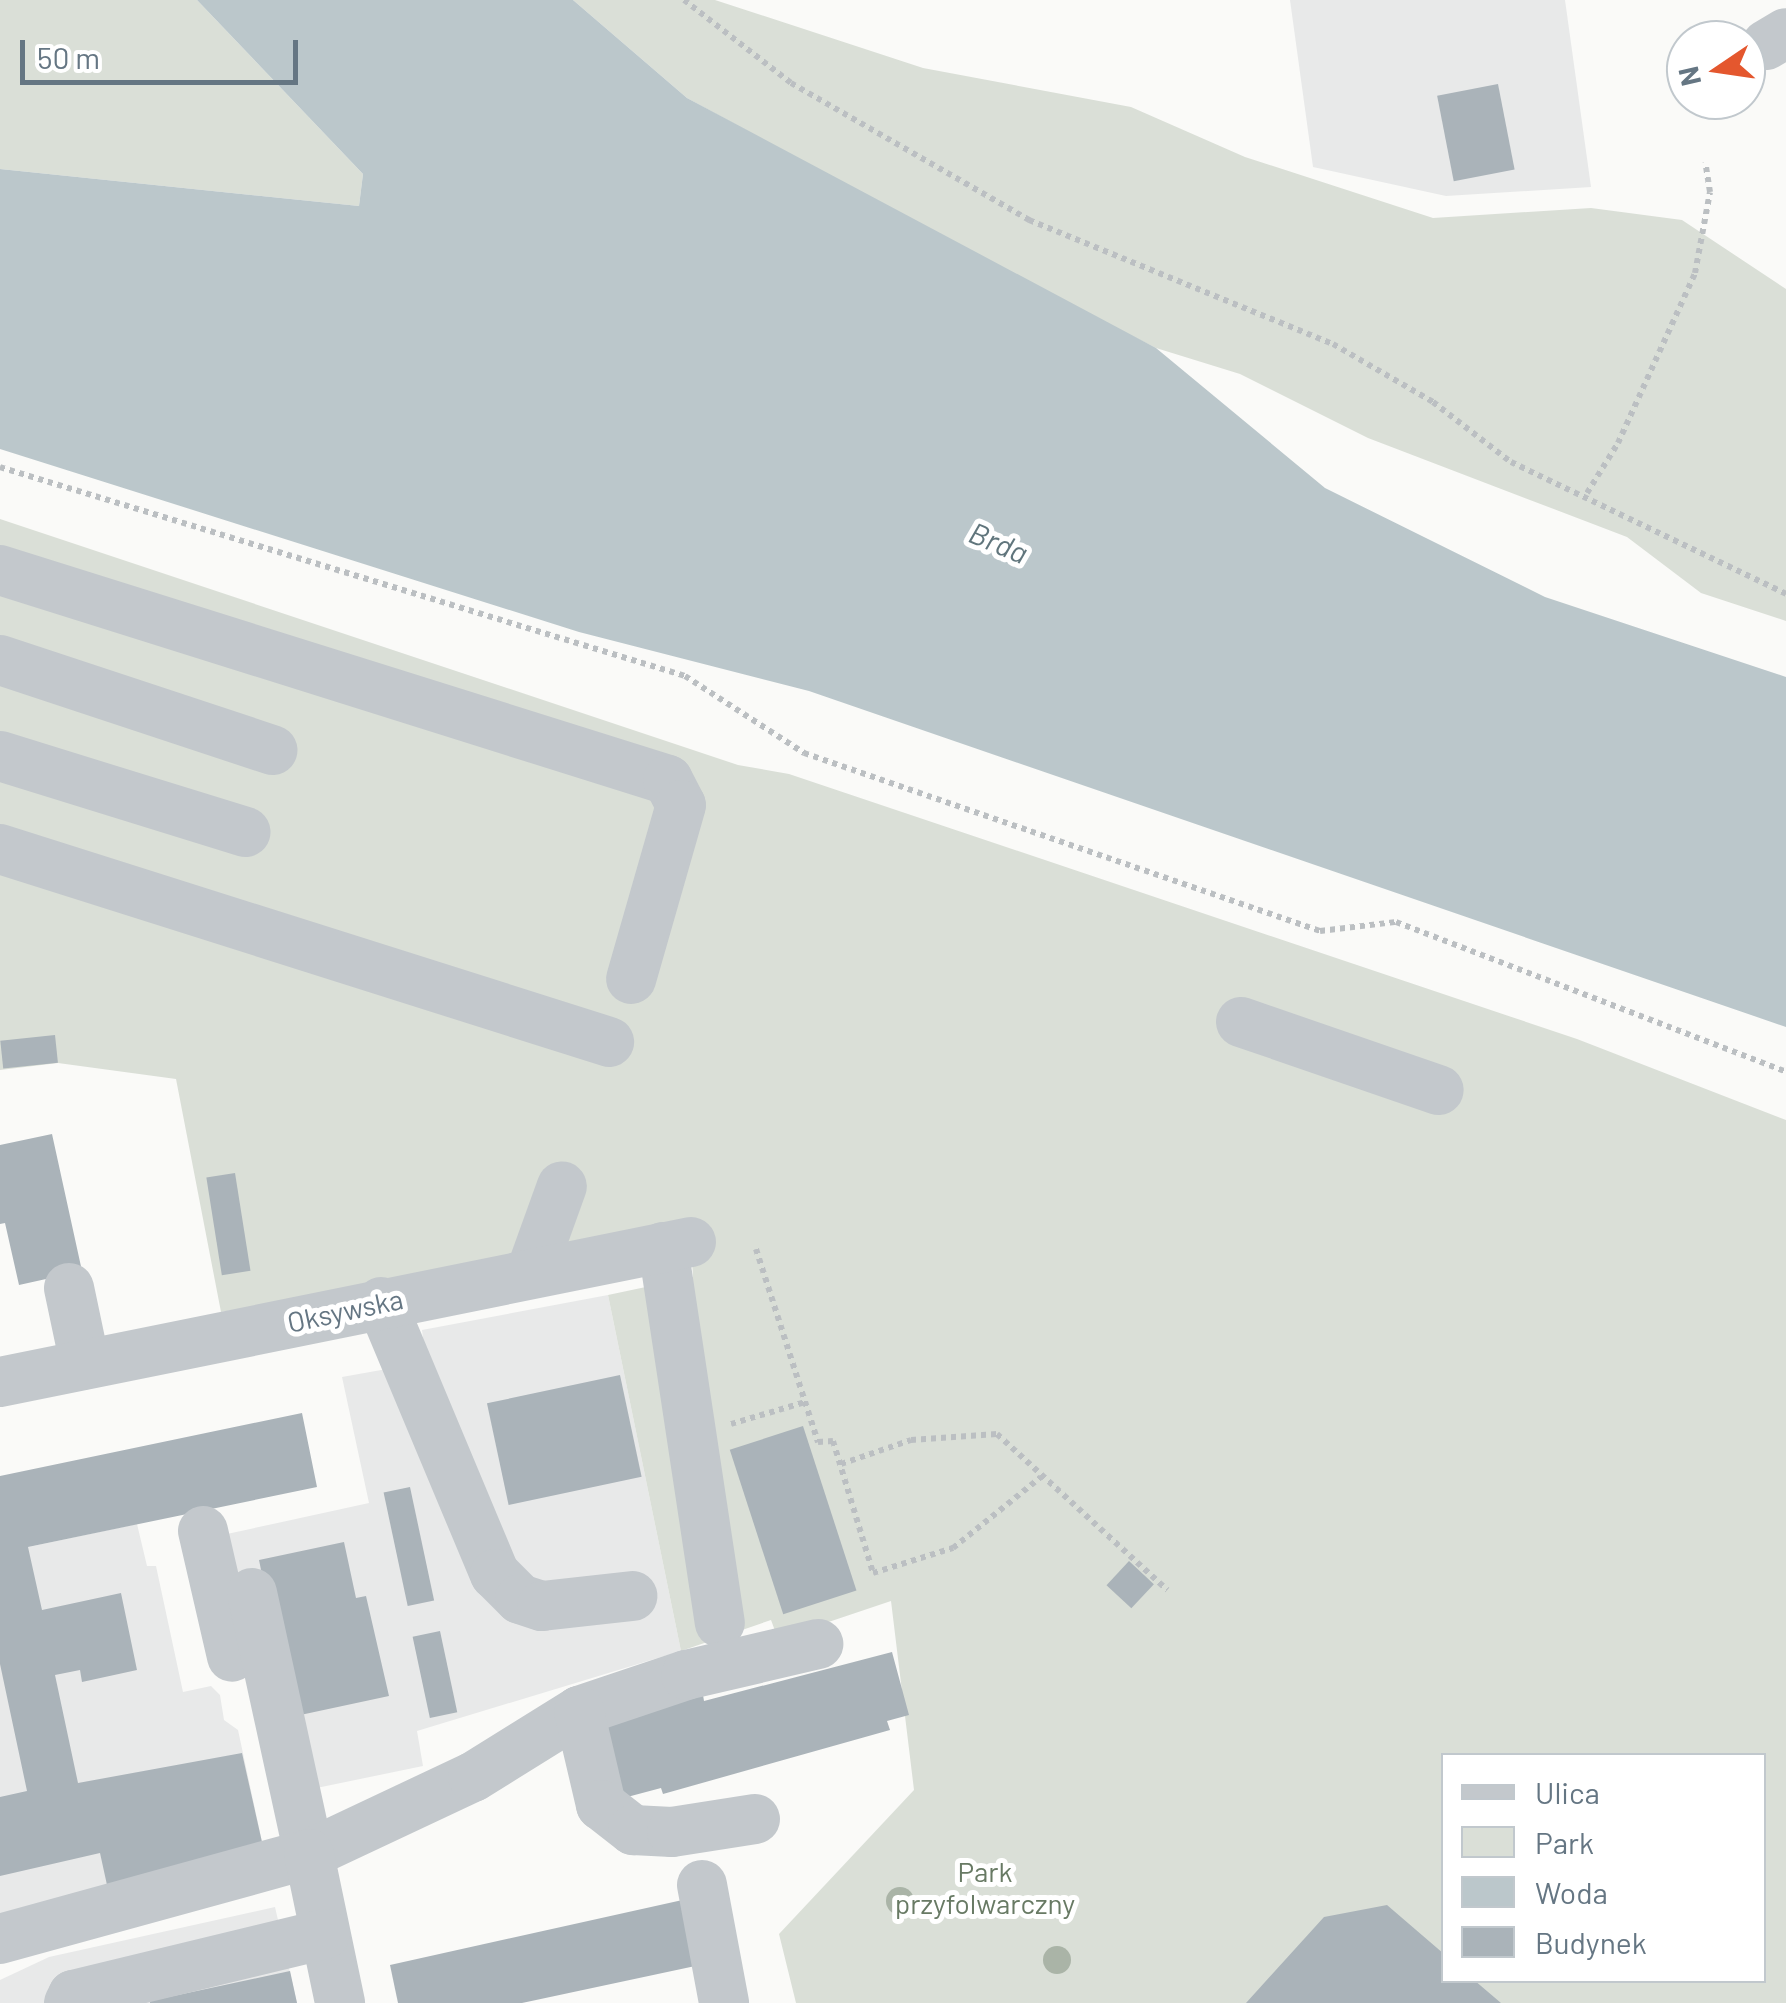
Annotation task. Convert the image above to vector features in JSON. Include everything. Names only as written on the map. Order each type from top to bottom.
[{"type":"street","points":[[0,570],[668,780],[681,804],[631,979]]},
{"type":"street","points":[[0,660],[272,750]]},
{"type":"street","points":[[0,756],[246,832]]},
{"type":"street","points":[[0,849],[609,1042]]},
{"type":"street","points":[[1242,1022],[1439,1090]]},
{"type":"street","points":[[531,1272],[562,1186]]},
{"type":"street","name":"Oksywska","points":[[0,1382],[677,1245],[692,1436]]},
{"type":"street","points":[[69,1288],[85,1364]]},
{"type":"street","points":[[381,1302],[495,1574],[520,1599],[542,1606],[632,1596]]},
{"type":"street","points":[[692,1436],[720,1623]]},
{"type":"street","points":[[203,1531],[294,1858],[326,1934],[340,2003]]},
{"type":"street","points":[[252,1592],[294,1858]]},
{"type":"street","points":[[0,1939],[294,1858],[473,1777],[579,1711],[686,1675],[818,1644]]},
{"type":"street","points":[[579,1711],[601,1804],[633,1830],[672,1832],[755,1819]]},
{"type":"street","points":[[702,1885],[724,2003]]},
{"type":"street","points":[[69,2003],[74,1995],[326,1934]]},
{"type":"path","points":[[684,0],[791,84],[1029,220],[1333,344],[1433,402],[1511,462],[1588,493],[1708,561],[1786,594]]},
{"type":"path","points":[[1588,493],[1618,443],[1695,272],[1710,192],[1705,162]]},
{"type":"path","points":[[0,467],[686,676],[804,753],[1320,931],[1396,922],[1786,1072]]},
{"type":"path","points":[[756,1249],[818,1442],[834,1441],[873,1573],[952,1548],[1041,1477]]},
{"type":"path","points":[[692,1436],[806,1402]]},
{"type":"path","points":[[841,1464],[911,1440],[996,1434],[1167,1590]]},
{"type":"shaded area","points":[[1290,0],[1565,0],[1591,187],[1446,196],[1313,167]]},
{"type":"shaded area","points":[[608,1295],[681,1651],[417,1731],[423,1766],[273,1797],[227,1534],[369,1503],[342,1377],[426,1362],[422,1330]]},
{"type":"shaded area","points":[[137,1524],[147,1566],[156,1566],[183,1692],[211,1686],[220,1695],[224,1720],[238,1730],[264,1851],[0,1922],[0,1553]]},
{"type":"shaded area","points":[[275,1907],[297,2003],[0,2003],[0,1980],[49,1957]]},
{"type":"green space","points":[[0,0],[197,0],[363,174],[359,206],[0,169]]},
{"type":"green space","points":[[573,0],[715,0],[923,68],[1131,107],[1245,157],[1433,218],[1591,208],[1682,220],[1786,289],[1786,621],[1701,593],[1627,537],[1368,438],[1240,374],[1156,348],[1026,283],[687,98]]},
{"type":"green space","name":"Park przyfolwarczny","points":[[0,519],[738,765],[789,774],[1577,1039],[1786,1120],[1786,2003],[796,2003],[779,1934],[914,1790],[891,1601],[778,1639],[771,1620],[681,1651],[608,1295],[693,1277],[691,1242],[221,1312],[176,1079],[58,1063],[0,1070]]},
{"type":"water","name":"Brda","points":[[197,0],[573,0],[687,98],[1156,348],[1325,488],[1545,597],[1786,677],[1786,1027],[809,691],[579,632],[0,449],[0,169],[359,206],[363,174]]},
{"type":"building","points":[[1498,84],[1515,169],[1454,181],[1437,96]]},
{"type":"building","points":[[55,1035],[58,1063],[3,1069],[0,1041]]},
{"type":"building","points":[[52,1134],[82,1271],[19,1285],[5,1223],[0,1224],[0,1145]]},
{"type":"building","points":[[235,1173],[250,1271],[222,1275],[206,1178]]},
{"type":"building","points":[[620,1375],[642,1477],[509,1505],[487,1403]]},
{"type":"building","points":[[302,1413],[317,1487],[28,1547],[42,1610],[121,1593],[137,1670],[82,1682],[80,1670],[55,1675],[78,1783],[242,1753],[264,1851],[107,1885],[100,1853],[0,1876],[0,1797],[27,1791],[0,1664],[0,1476]]},
{"type":"building","points":[[803,1426],[856,1591],[783,1614],[730,1450]]},
{"type":"building","points":[[410,1487],[434,1600],[408,1606],[384,1493]]},
{"type":"building","points":[[344,1542],[356,1598],[366,1596],[389,1696],[291,1717],[259,1560]]},
{"type":"building","points":[[1129,1561],[1154,1584],[1131,1608],[1106,1585]]},
{"type":"building","points":[[440,1631],[457,1712],[430,1718],[413,1637]]},
{"type":"building","points":[[892,1652],[909,1715],[887,1721],[890,1730],[663,1794],[661,1788],[616,1800],[597,1729],[703,1695],[704,1701]]},
{"type":"building","points":[[687,1899],[700,1965],[522,2003],[398,2003],[390,1965]]},
{"type":"building","points":[[1387,1905],[1441,1951],[1441,1983],[1478,1983],[1501,2003],[1246,2003],[1324,1917]]},
{"type":"building","points":[[290,1971],[297,2003],[150,2003],[150,2001]]}]
